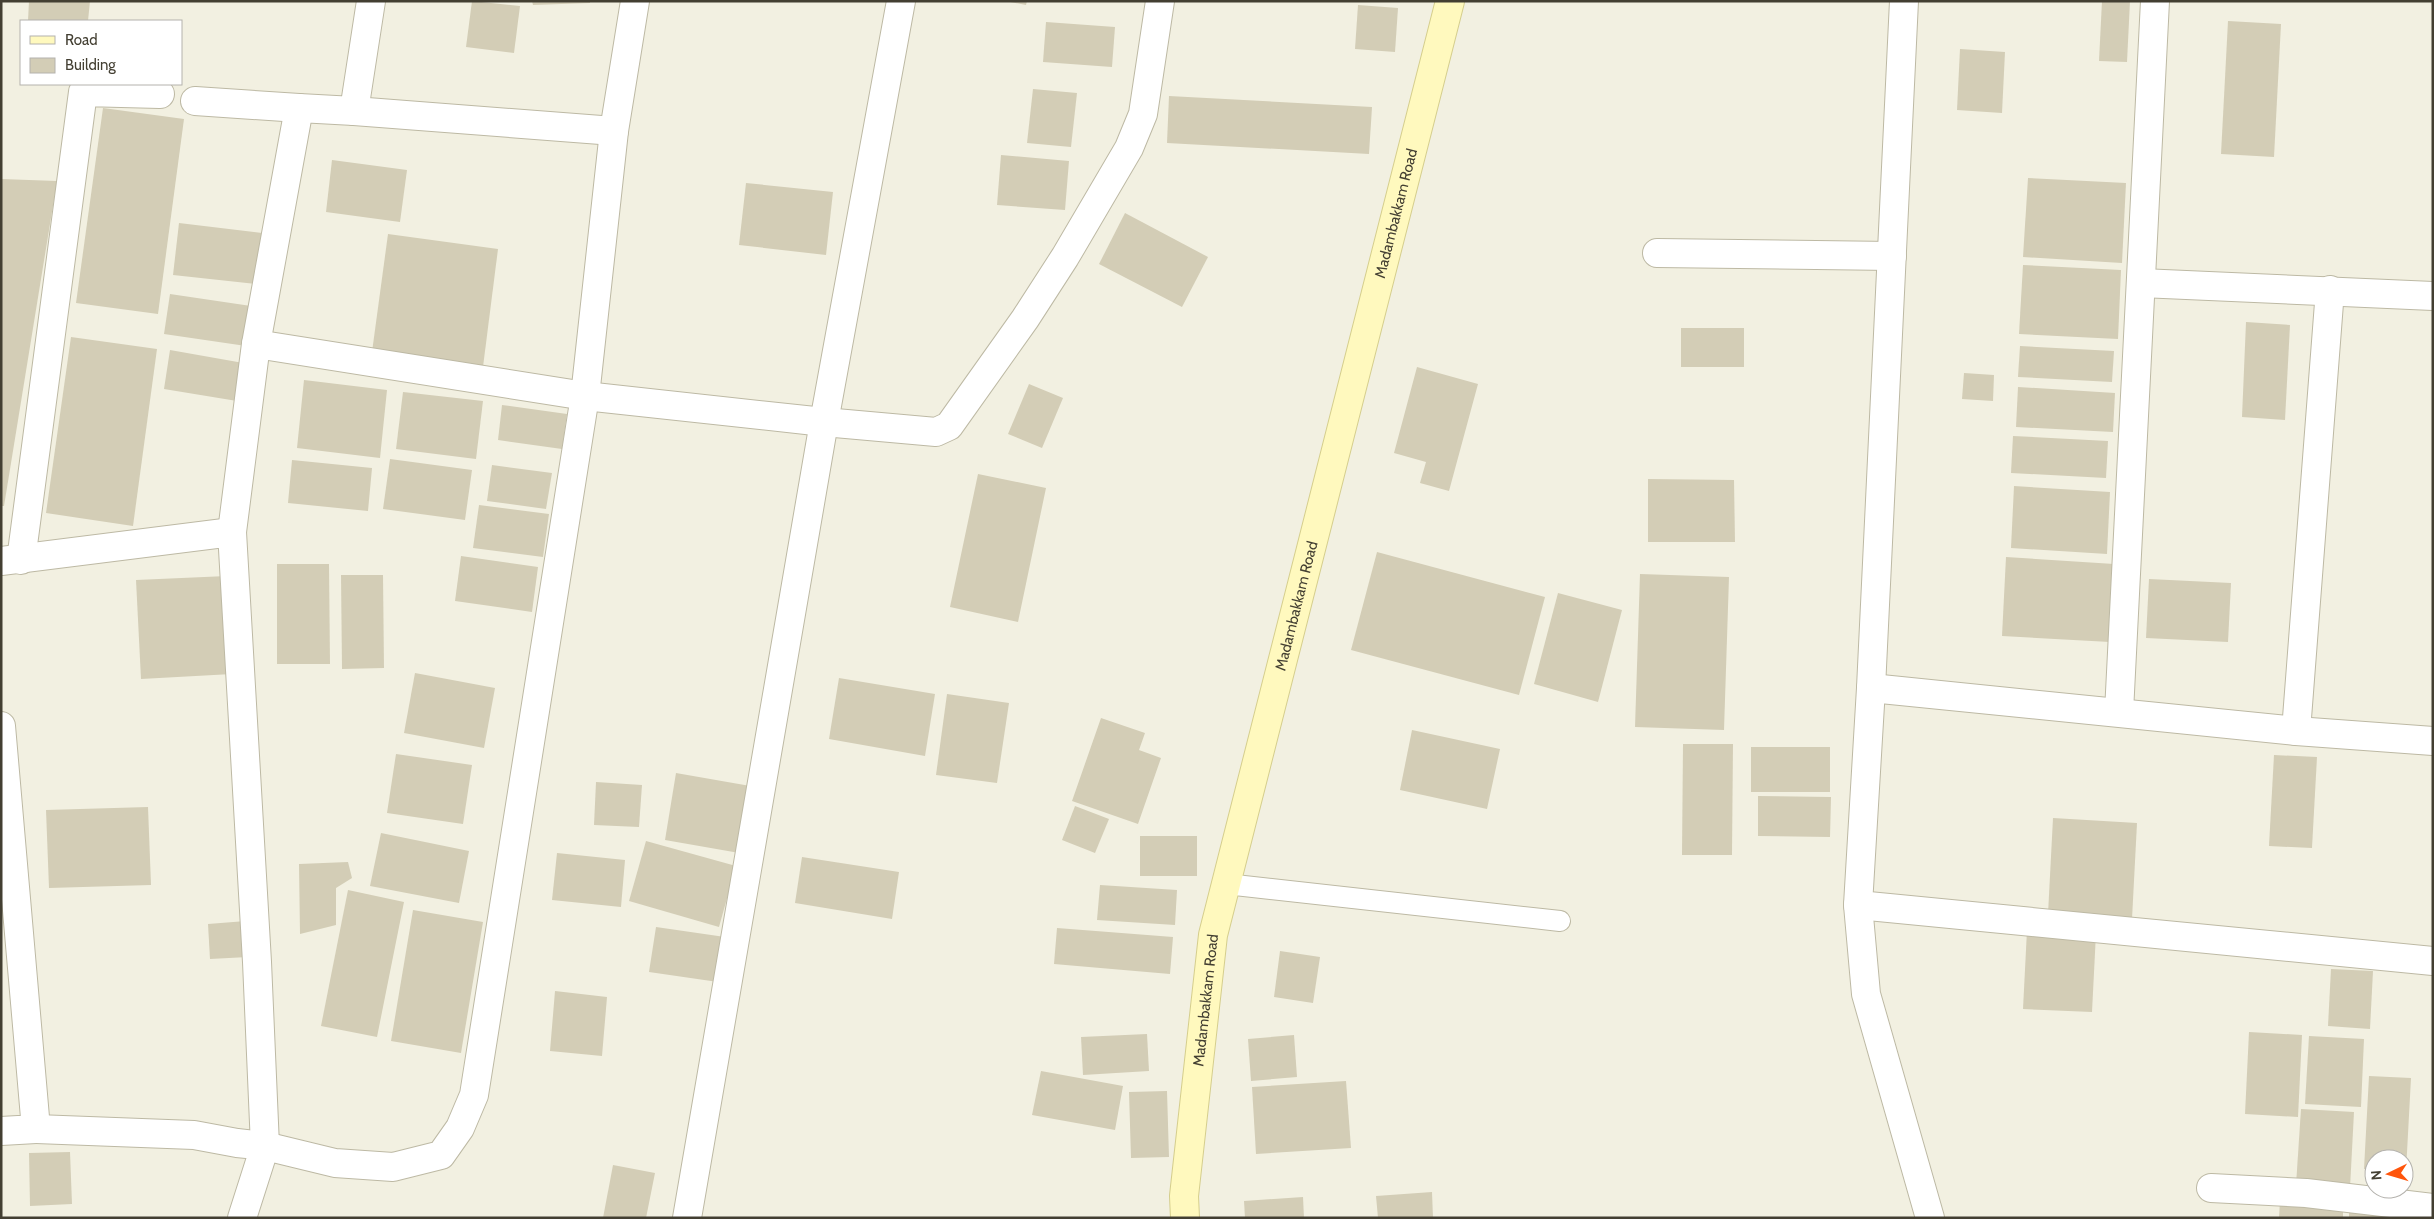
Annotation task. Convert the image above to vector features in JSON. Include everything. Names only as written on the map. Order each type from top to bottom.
[{"type":"street","points":[[354,111],[371,1]]},
{"type":"street","points":[[1,1131],[36,1129],[194,1134],[237,1144],[265,1146],[335,1163],[393,1167],[440,1155],[460,1128],[474,1095],[585,396],[614,131],[635,1]]},
{"type":"street","points":[[687,1218],[824,422],[901,1]]},
{"type":"street","points":[[256,344],[585,396],[936,432],[949,426],[1025,319],[1065,257],[1129,148],[1143,114],[1160,1]]},
{"type":"street","name":"Madambakkam Road","points":[[1185,1218],[1184,1196],[1213,935],[1450,1]]},
{"type":"street","points":[[1904,1],[1871,688],[1858,905],[1866,994],[1930,1218]]},
{"type":"street","points":[[2119,712],[2155,1]]},
{"type":"street","points":[[160,94],[83,92],[11,561],[232,532]]},
{"type":"street","points":[[195,101],[614,131]]},
{"type":"street","points":[[242,1218],[265,1146],[258,962],[232,532],[256,344],[299,108]]},
{"type":"street","points":[[1657,252],[1892,256]]},
{"type":"street","points":[[2141,283],[2433,296]]},
{"type":"street","points":[[2296,731],[2330,290]]},
{"type":"street","points":[[1871,688],[2296,731],[2433,741]]},
{"type":"street","points":[[1,726],[36,1129]]},
{"type":"street","points":[[1858,905],[2433,961]]},
{"type":"street","points":[[2211,1188],[2306,1193],[2433,1208]]},
{"type":"lane","points":[[1226,884],[1560,921]]},
{"type":"building","points":[[29,1],[90,1],[88,20],[28,20]]},
{"type":"building","points":[[472,1],[520,6],[514,53],[466,47]]},
{"type":"building","points":[[532,1],[590,1],[590,3],[533,5]]},
{"type":"building","points":[[1005,1],[1027,1],[1026,5]]},
{"type":"building","points":[[2102,1],[2130,1],[2127,62],[2099,61]]},
{"type":"building","points":[[1358,5],[1398,8],[1395,52],[1355,49]]},
{"type":"building","points":[[2228,21],[2281,24],[2274,157],[2221,154]]},
{"type":"building","points":[[1046,22],[1115,27],[1112,67],[1043,62]]},
{"type":"building","points":[[1960,49],[2005,52],[2002,113],[1957,110]]},
{"type":"building","points":[[1033,89],[1077,93],[1071,147],[1027,143]]},
{"type":"building","points":[[1169,96],[1372,107],[1369,154],[1167,143]]},
{"type":"building","points":[[103,108],[184,119],[158,314],[76,303]]},
{"type":"building","points":[[1001,155],[1069,161],[1065,210],[997,205]]},
{"type":"building","points":[[332,160],[407,170],[400,222],[326,212]]},
{"type":"building","points":[[2028,178],[2126,183],[2122,263],[2023,257]]},
{"type":"building","points":[[1,179],[57,181],[4,506],[1,506]]},
{"type":"building","points":[[746,183],[833,192],[826,255],[739,245]]},
{"type":"building","points":[[1125,213],[1208,257],[1182,307],[1099,264]]},
{"type":"building","points":[[179,223],[262,233],[256,284],[173,275]]},
{"type":"building","points":[[388,234],[498,249],[483,367],[372,352]]},
{"type":"building","points":[[2023,265],[2121,270],[2118,339],[2019,334]]},
{"type":"building","points":[[170,294],[251,306],[246,346],[164,334]]},
{"type":"building","points":[[2246,322],[2290,325],[2285,420],[2242,417]]},
{"type":"building","points":[[1681,328],[1744,328],[1744,367],[1681,367]]},
{"type":"building","points":[[71,337],[157,349],[133,526],[46,513]]},
{"type":"building","points":[[2020,346],[2114,351],[2112,382],[2018,377]]},
{"type":"building","points":[[170,350],[249,364],[243,402],[164,389]]},
{"type":"building","points":[[1417,367],[1478,384],[1449,491],[1420,483],[1426,462],[1394,453]]},
{"type":"building","points":[[1964,373],[1994,375],[1993,401],[1962,399]]},
{"type":"building","points":[[304,380],[387,390],[380,458],[297,448]]},
{"type":"building","points":[[1029,384],[1063,398],[1042,448],[1008,434]]},
{"type":"building","points":[[2018,387],[2115,393],[2113,432],[2016,427]]},
{"type":"building","points":[[403,392],[483,401],[476,459],[396,449]]},
{"type":"building","points":[[502,405],[567,414],[562,449],[498,440]]},
{"type":"building","points":[[2013,436],[2108,441],[2106,478],[2011,473]]},
{"type":"building","points":[[390,459],[472,470],[465,520],[383,509]]},
{"type":"building","points":[[292,460],[372,468],[368,511],[288,503]]},
{"type":"building","points":[[492,465],[552,473],[546,509],[487,501]]},
{"type":"building","points":[[978,474],[1046,488],[1018,622],[950,607]]},
{"type":"building","points":[[1648,479],[1734,480],[1735,542],[1648,542]]},
{"type":"building","points":[[2014,486],[2110,492],[2107,554],[2011,548]]},
{"type":"building","points":[[479,505],[549,514],[543,557],[473,548]]},
{"type":"building","points":[[1377,552],[1545,597],[1519,695],[1351,650]]},
{"type":"building","points":[[461,556],[538,567],[532,612],[455,601]]},
{"type":"building","points":[[2006,557],[2114,564],[2110,642],[2002,636]]},
{"type":"building","points":[[277,564],[329,564],[330,664],[277,664]]},
{"type":"building","points":[[1640,574],[1729,577],[1724,730],[1635,727]]},
{"type":"building","points":[[341,575],[383,575],[384,668],[342,669]]},
{"type":"building","points":[[227,576],[232,674],[141,679],[136,580]]},
{"type":"building","points":[[2149,579],[2231,583],[2228,642],[2146,638]]},
{"type":"building","points":[[1558,593],[1622,610],[1598,702],[1534,684]]},
{"type":"building","points":[[415,673],[495,688],[484,748],[404,733]]},
{"type":"building","points":[[839,678],[935,694],[925,756],[829,739]]},
{"type":"building","points":[[947,694],[1009,703],[997,783],[936,775]]},
{"type":"building","points":[[1101,718],[1145,733],[1139,750],[1161,758],[1138,824],[1072,801]]},
{"type":"building","points":[[1412,730],[1500,749],[1487,809],[1400,790]]},
{"type":"building","points":[[1683,744],[1733,744],[1732,855],[1682,855]]},
{"type":"building","points":[[1751,747],[1830,747],[1830,792],[1751,792]]},
{"type":"building","points":[[396,754],[472,765],[463,824],[387,813]]},
{"type":"building","points":[[2274,755],[2317,757],[2312,848],[2269,846]]},
{"type":"building","points":[[676,773],[756,787],[745,854],[665,840]]},
{"type":"building","points":[[596,782],[642,785],[639,827],[594,825]]},
{"type":"building","points":[[1758,796],[1831,797],[1830,837],[1758,836]]},
{"type":"building","points":[[1075,806],[1109,819],[1095,853],[1062,840]]},
{"type":"building","points":[[148,807],[151,885],[49,888],[46,810]]},
{"type":"building","points":[[2053,818],[2137,823],[2132,919],[2048,914]]},
{"type":"building","points":[[381,833],[469,851],[459,903],[370,886]]},
{"type":"building","points":[[1140,836],[1197,836],[1197,876],[1140,876]]},
{"type":"building","points":[[646,841],[736,866],[719,927],[629,901]]},
{"type":"building","points":[[557,853],[625,860],[621,907],[552,900]]},
{"type":"building","points":[[802,857],[899,872],[892,919],[795,903]]},
{"type":"building","points":[[348,862],[352,878],[336,888],[336,925],[300,934],[299,864]]},
{"type":"building","points":[[1100,885],[1177,890],[1175,925],[1097,920]]},
{"type":"building","points":[[348,890],[404,902],[377,1037],[321,1026]]},
{"type":"building","points":[[413,910],[483,922],[461,1053],[391,1041]]},
{"type":"building","points":[[246,921],[248,957],[210,959],[208,924]]},
{"type":"building","points":[[656,927],[725,937],[718,982],[649,972]]},
{"type":"building","points":[[1057,928],[1173,937],[1170,974],[1054,964]]},
{"type":"building","points":[[2027,930],[2096,933],[2092,1012],[2023,1009]]},
{"type":"building","points":[[1280,951],[1320,957],[1313,1003],[1274,997]]},
{"type":"building","points":[[2331,969],[2373,971],[2370,1029],[2328,1026]]},
{"type":"building","points":[[555,991],[607,997],[602,1056],[550,1051]]},
{"type":"building","points":[[2249,1032],[2302,1035],[2298,1117],[2245,1114]]},
{"type":"building","points":[[1147,1034],[1149,1071],[1083,1075],[1081,1037]]},
{"type":"building","points":[[1294,1035],[1297,1077],[1251,1081],[1248,1039]]},
{"type":"building","points":[[2309,1036],[2364,1039],[2361,1107],[2305,1104]]},
{"type":"building","points":[[1041,1071],[1123,1086],[1115,1130],[1032,1115]]},
{"type":"building","points":[[2369,1076],[2411,1078],[2407,1149],[2365,1149]]},
{"type":"building","points":[[1346,1081],[1351,1148],[1256,1154],[1252,1087]]},
{"type":"building","points":[[1167,1091],[1169,1157],[1131,1158],[1129,1092]]},
{"type":"building","points":[[2301,1109],[2354,1112],[2350,1188],[2296,1185]]},
{"type":"building","points":[[70,1152],[72,1204],[30,1206],[29,1153]]},
{"type":"building","points":[[613,1165],[655,1173],[646,1218],[603,1218]]},
{"type":"building","points":[[1432,1192],[1433,1218],[1378,1218],[1376,1196]]},
{"type":"building","points":[[1303,1197],[1304,1218],[1245,1218],[1244,1201]]},
{"type":"building","points":[[2280,1201],[2343,1205],[2343,1218],[2279,1218]]},
{"type":"building","points":[[2349,1207],[2409,1218],[2349,1218]]}]
